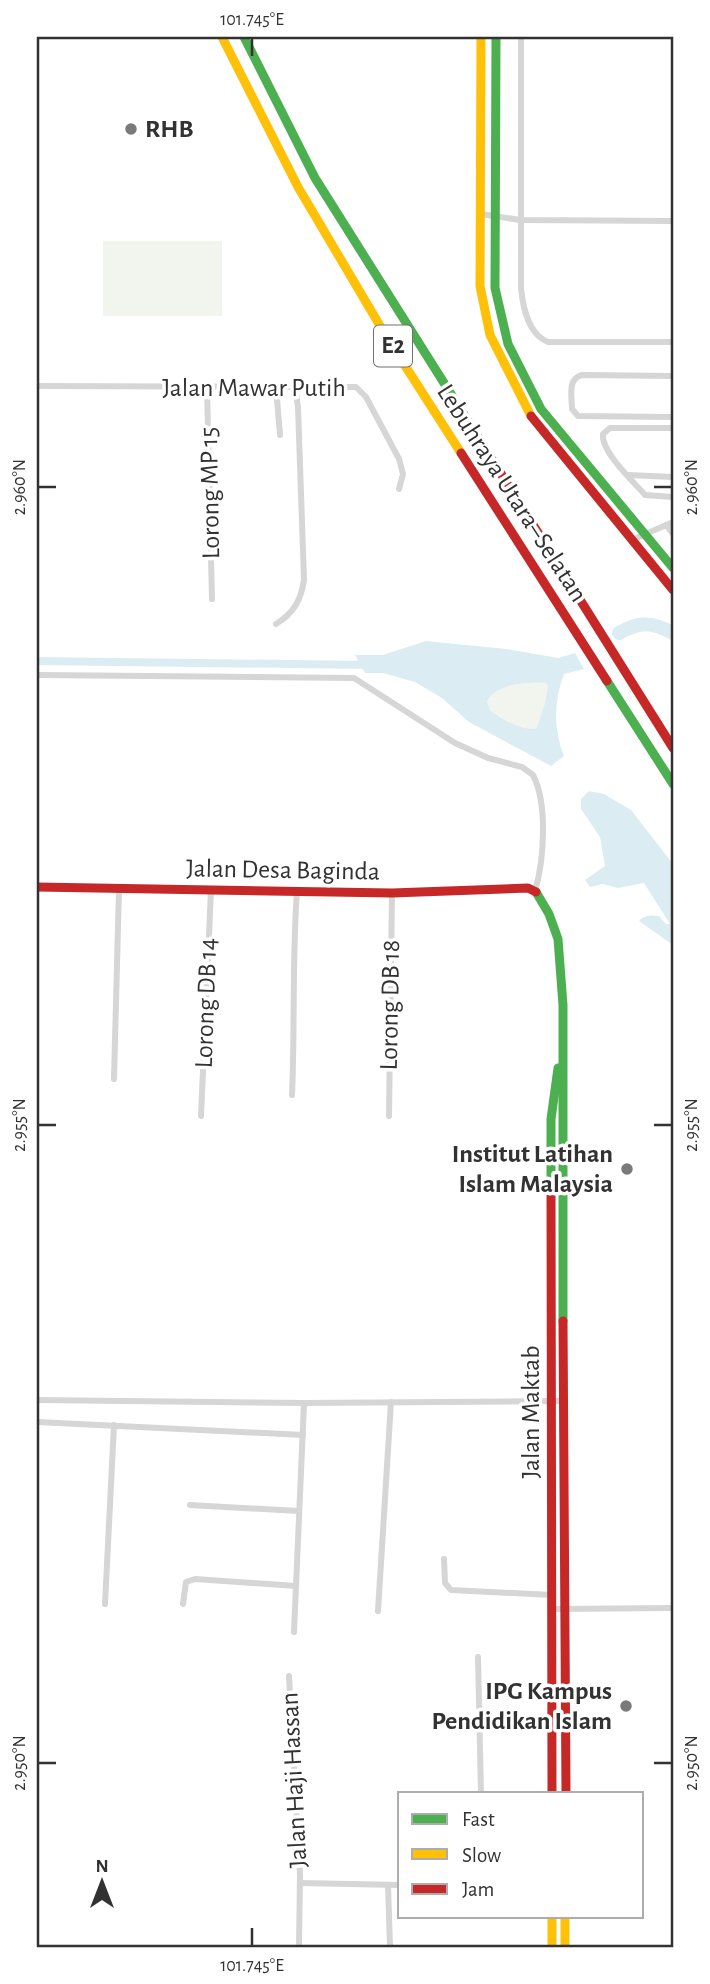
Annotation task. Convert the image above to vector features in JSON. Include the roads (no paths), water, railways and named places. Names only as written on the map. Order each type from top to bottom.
[{"type":"main road","name":"Lebuhraya Utara–Selatan","points":[[222,37],[298,187],[386,336],[673,784]]},
{"type":"main road","name":"Lebuhraya Utara–Selatan","points":[[244,37],[315,178],[673,748]]},
{"type":"main road","points":[[481,37],[482,305],[490,335],[530,415],[673,590]]},
{"type":"main road","points":[[496,37],[495,288],[503,327],[516,362],[541,409],[673,568]]},
{"type":"main road","name":"Jalan Desa Baginda","points":[[37,887],[392,893],[531,889]]},
{"type":"main road","name":"Jalan Maktab","points":[[531,889],[549,914],[558,939],[563,1005],[558,1401],[552,1595],[552,1792]]},
{"type":"main road","name":"Jalan Maktab","points":[[558,1401],[567,1708],[566,1792]]},
{"type":"main road","points":[[552,1918],[552,1947]]},
{"type":"main road","points":[[565,1918],[565,1947]]},
{"type":"street","points":[[521,37],[520,220],[523,300],[535,335],[548,342],[673,342]]},
{"type":"street","points":[[481,214],[520,220],[673,221]]},
{"type":"street","points":[[673,376],[582,375],[577,376],[572,383],[572,409],[578,416],[673,417]]},
{"type":"street","name":"Jalan Mawar Putih","points":[[37,386],[351,387],[364,392],[399,459],[403,474],[399,489]]},
{"type":"street","name":"Lorong MP 15","points":[[207,387],[212,599]]},
{"type":"street","points":[[276,387],[280,435]]},
{"type":"street","points":[[276,624],[293,611],[302,592],[304,580],[296,387]]},
{"type":"street","points":[[673,428],[610,428],[603,434],[604,446],[648,496],[673,497]]},
{"type":"street","points":[[628,475],[673,477]]},
{"type":"street","points":[[632,540],[670,524],[673,534]]},
{"type":"street","points":[[37,675],[354,678],[455,743],[488,758],[522,767],[533,775],[540,799],[543,846],[542,868],[531,889]]},
{"type":"street","points":[[114,1079],[119,888]]},
{"type":"street","name":"Lorong DB 14","points":[[201,1116],[211,890]]},
{"type":"street","points":[[292,1095],[295,1030],[292,959],[297,891]]},
{"type":"street","name":"Lorong DB 18","points":[[388,1116],[392,893]]},
{"type":"street","points":[[37,1400],[304,1403],[558,1401]]},
{"type":"street","points":[[378,1611],[391,1402]]},
{"type":"street","points":[[295,1632],[304,1403]]},
{"type":"street","points":[[37,1422],[303,1435]]},
{"type":"street","points":[[105,1604],[114,1425]]},
{"type":"street","points":[[190,1505],[299,1511]]},
{"type":"street","points":[[444,1559],[445,1583],[451,1590],[552,1595]]},
{"type":"street","points":[[183,1604],[186,1582],[195,1579],[296,1586]]},
{"type":"street","points":[[552,1609],[673,1608]]},
{"type":"street","points":[[478,1657],[481,1792]]},
{"type":"street","name":"Jalan Haji Hassan","points":[[289,1676],[300,1883],[299,1947]]},
{"type":"street","name":"Jalan Haji Hassan","points":[[300,1883],[398,1885]]},
{"type":"street","points":[[388,1885],[390,1947]]},
{"type":"waterway","points":[[619,633],[646,624],[673,633]]},
{"type":"waterway","points":[[37,661],[370,665]]},
{"type":"place","name":"RHB","points":[[131,129]]},
{"type":"place","name":"Institut Latihan Islam Malaysia","points":[[627,1169]]},
{"type":"place","name":"IPG Kampus Pendidikan Islam","points":[[626,1706]]}]
